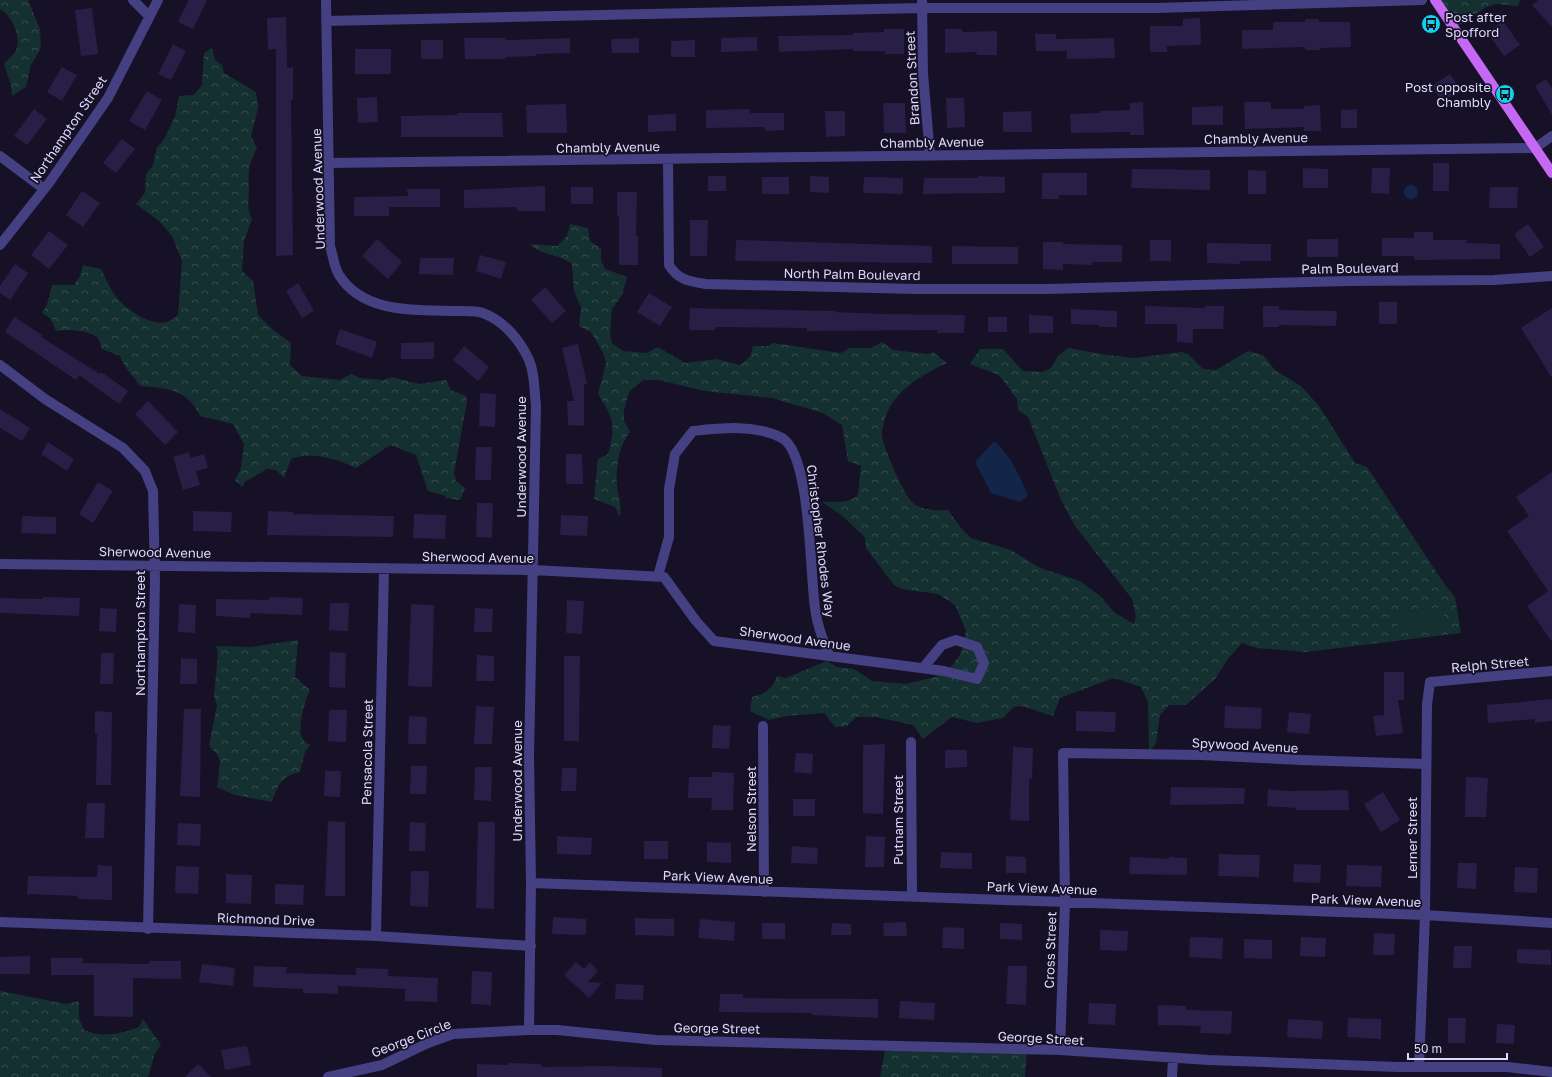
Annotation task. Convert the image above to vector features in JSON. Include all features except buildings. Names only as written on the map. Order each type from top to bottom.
[{"type":"main road","points":[[1435,0],[1552,173]]},
{"type":"street","points":[[133,0],[149,16]]},
{"type":"street","name":"Northampton Street","points":[[0,245],[44,189],[108,98],[158,0]]},
{"type":"street","name":"Underwood Avenue","points":[[326,0],[330,246],[338,274],[350,289],[365,299],[407,310],[482,313],[501,322],[518,341],[530,361],[536,405],[529,756],[531,883],[529,1030]]},
{"type":"street","points":[[326,21],[922,4],[1156,8],[1422,0]]},
{"type":"street","name":"Brandon Street","points":[[922,4],[922,74],[930,155]]},
{"type":"street","points":[[1535,148],[1552,136]]},
{"type":"street","name":"Chambly Avenue","points":[[329,163],[1535,148]]},
{"type":"street","points":[[0,156],[44,189]]},
{"type":"street","name":"North Palm Boulevard","points":[[668,159],[669,265],[675,275],[687,280],[705,284],[916,289],[1047,289],[1148,286]]},
{"type":"street","name":"Palm Boulevard","points":[[1148,286],[1348,281],[1494,280],[1552,276]]},
{"type":"street","name":"Northampton Street","points":[[0,365],[45,399],[123,448],[145,471],[153,491],[155,596],[148,929]]},
{"type":"street","name":"Christopher Rhodes Way","points":[[658,576],[669,537],[669,489],[675,454],[693,431],[726,428],[765,432],[784,439],[799,461],[806,504],[813,566],[815,607],[818,623],[828,655]]},
{"type":"street","name":"Sherwood Avenue","points":[[0,564],[533,570],[658,576],[664,577],[696,621],[714,641],[923,668],[977,679],[984,663],[977,647],[956,640],[942,645],[923,668]]},
{"type":"street","name":"Pensacola Street","points":[[376,936],[384,568]]},
{"type":"street","name":"Relph Street","points":[[1430,682],[1552,671]]},
{"type":"street","name":"Lerner Street","points":[[1419,1067],[1425,915],[1427,704],[1430,682]]},
{"type":"street","name":"Nelson Street","points":[[763,726],[764,892]]},
{"type":"street","name":"Putnam Street","points":[[911,742],[912,897]]},
{"type":"street","name":"Spywood Avenue","points":[[1063,753],[1201,755],[1426,764]]},
{"type":"street","name":"Cross Street","points":[[1060,1050],[1065,901],[1063,753]]},
{"type":"street","name":"Park View Avenue","points":[[531,883],[1425,915],[1552,923]]},
{"type":"street","name":"Richmond Drive","points":[[0,922],[148,929],[376,936],[531,946]]},
{"type":"street","name":"George Street","points":[[529,1030],[557,1030],[656,1040],[1060,1050],[1173,1058],[1419,1067],[1507,1067],[1552,1072]]},
{"type":"street","name":"George Circle","points":[[328,1077],[382,1065],[428,1043],[453,1034],[529,1030]]},
{"type":"street","points":[[1172,1077],[1173,1058]]},
{"type":"green space","points":[[0,0],[28,0],[40,29],[41,48],[31,65],[26,87],[12,96],[11,85],[4,64],[15,52],[18,39],[14,26],[8,16],[0,9]]},
{"type":"green space","points":[[1435,0],[1520,0],[1518,6],[1496,4],[1486,7],[1455,28]]},
{"type":"green space","points":[[212,48],[215,60],[222,65],[224,73],[256,92],[258,108],[251,136],[257,148],[250,164],[249,174],[248,207],[252,219],[244,241],[242,271],[253,281],[258,315],[272,329],[291,343],[290,365],[302,376],[340,380],[351,374],[360,378],[383,380],[391,377],[419,384],[446,380],[451,390],[466,396],[467,402],[454,473],[456,481],[465,488],[460,500],[445,498],[446,496],[428,491],[416,455],[390,445],[356,468],[324,457],[307,456],[291,459],[284,478],[276,470],[267,469],[245,482],[242,487],[235,480],[241,468],[244,444],[233,424],[200,416],[195,407],[183,395],[167,389],[140,386],[126,368],[120,356],[102,349],[98,337],[78,331],[56,331],[51,319],[42,313],[47,304],[52,285],[74,285],[80,276],[83,265],[101,269],[111,289],[123,305],[147,320],[164,322],[172,320],[178,314],[182,261],[172,236],[159,221],[136,204],[145,193],[146,174],[153,165],[157,147],[163,141],[175,117],[179,96],[194,95],[202,85],[204,53]]},
{"type":"green space","points":[[570,224],[588,228],[590,241],[601,249],[601,260],[605,269],[627,277],[622,295],[612,309],[610,335],[612,343],[623,351],[647,353],[658,347],[685,363],[716,359],[740,365],[750,357],[753,346],[768,346],[773,343],[841,353],[850,348],[871,348],[882,342],[893,350],[928,354],[933,352],[947,363],[921,377],[905,389],[892,404],[884,421],[882,437],[886,451],[909,499],[916,505],[925,509],[948,510],[961,528],[971,538],[1011,550],[1038,567],[1080,581],[1100,596],[1115,613],[1134,624],[1136,616],[1132,599],[1075,526],[1061,500],[1028,417],[1018,410],[1017,399],[999,375],[970,364],[980,349],[1003,349],[1023,371],[1042,372],[1051,368],[1058,356],[1068,348],[1135,358],[1182,352],[1188,354],[1203,369],[1216,370],[1248,351],[1263,355],[1275,370],[1301,386],[1319,406],[1355,463],[1367,467],[1445,585],[1455,597],[1461,633],[1306,652],[1257,648],[1242,643],[1227,660],[1216,678],[1186,705],[1169,705],[1160,715],[1156,743],[1149,753],[1148,702],[1141,687],[1114,678],[1060,698],[1053,716],[1022,706],[1014,707],[1003,718],[977,723],[952,717],[923,739],[913,725],[876,717],[856,717],[847,726],[835,727],[824,713],[786,716],[769,720],[750,711],[752,697],[771,688],[777,676],[786,678],[827,661],[837,667],[854,669],[872,681],[906,684],[935,677],[952,666],[961,653],[966,631],[955,605],[938,594],[902,589],[894,585],[866,548],[865,537],[840,514],[822,502],[841,502],[854,498],[858,495],[861,466],[848,461],[842,425],[823,413],[772,398],[705,391],[659,380],[643,380],[629,392],[624,410],[624,421],[630,432],[620,451],[617,472],[617,486],[621,512],[620,517],[615,507],[594,499],[598,459],[608,454],[613,429],[607,410],[598,394],[606,363],[603,353],[591,332],[579,326],[581,308],[574,291],[572,264],[561,258],[540,251],[530,244],[557,246],[567,236]]},
{"type":"green space","points":[[1443,607],[1445,628],[1398,634],[1396,613]]},
{"type":"green space","points":[[298,640],[295,677],[310,690],[304,708],[300,729],[304,740],[310,745],[305,752],[300,772],[288,776],[281,782],[272,802],[235,795],[217,787],[220,761],[218,755],[209,746],[217,705],[214,696],[218,653],[216,646],[251,647]]},
{"type":"green space","points":[[0,991],[66,1004],[79,1001],[79,1018],[84,1030],[98,1034],[119,1033],[139,1027],[143,1019],[161,1045],[154,1055],[149,1075],[147,1077],[0,1077]]},
{"type":"green space","points":[[886,1045],[1027,1051],[1025,1077],[880,1077]]},
{"type":"water","points":[[1408,185],[1414,185],[1418,189],[1418,195],[1414,199],[1408,199],[1404,195],[1404,189]]},
{"type":"water","points":[[994,441],[1010,460],[1028,496],[1020,502],[991,493],[975,462]]},
{"type":"place","name":"Post after Spofford","points":[[1431,24]]},
{"type":"place","name":"Post opposite Chambly","points":[[1505,94]]}]
